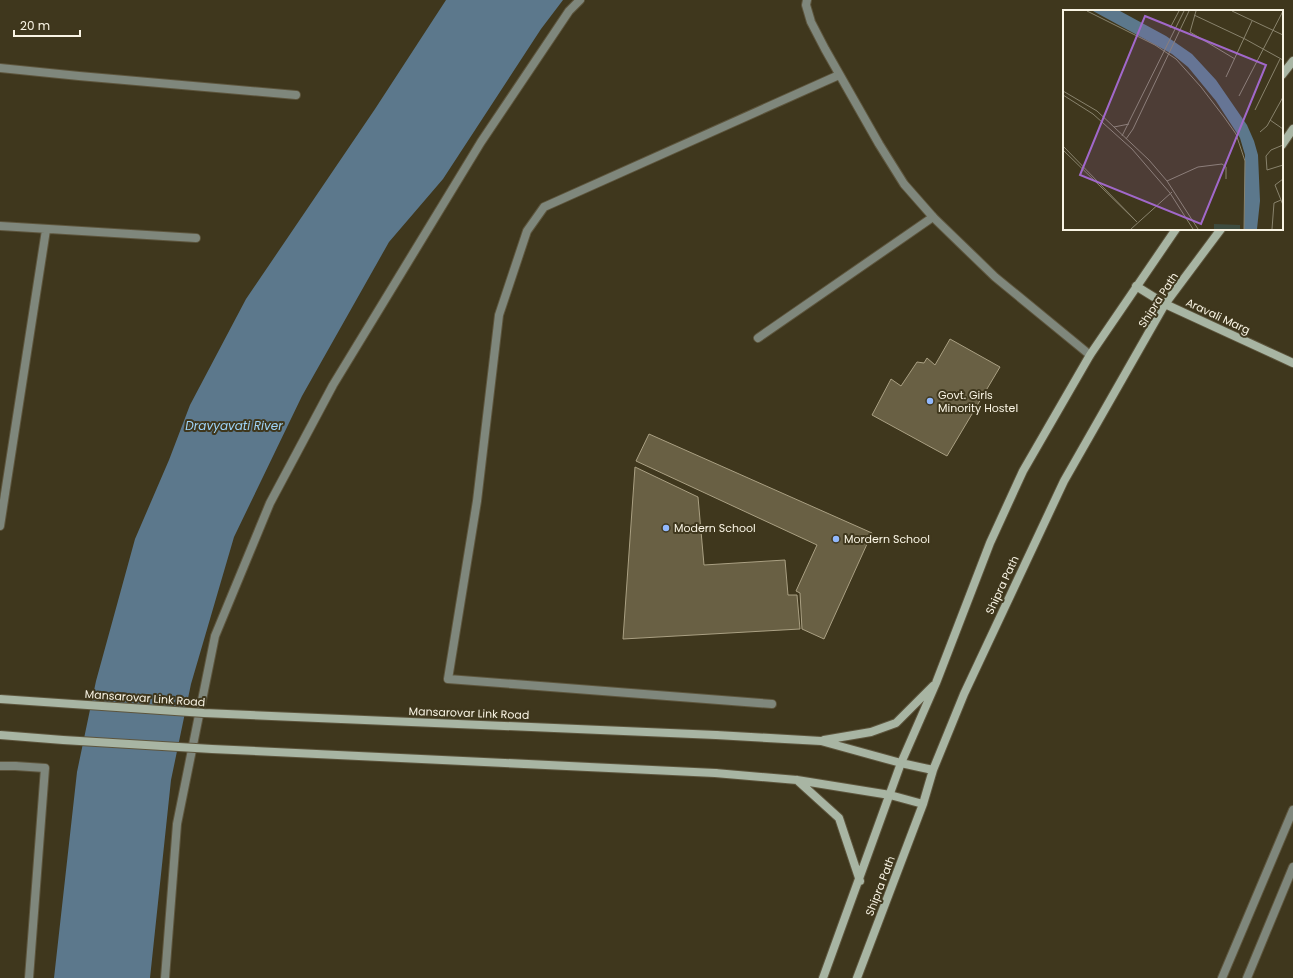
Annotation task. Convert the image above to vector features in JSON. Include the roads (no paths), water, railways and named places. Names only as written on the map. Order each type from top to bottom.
[{"type":"street","points":[[165,978],[177,824],[215,636],[270,503],[333,385],[477,149],[569,11],[580,0]]},
{"type":"street","points":[[807,0],[806,6],[811,22],[839,76],[904,184],[933,217],[995,277],[1090,355]]},
{"type":"street","points":[[1283,74],[1293,61]]},
{"type":"street","points":[[0,68],[296,95]]},
{"type":"street","points":[[772,704],[448,679],[477,501],[499,315],[527,231],[544,206],[839,76]]},
{"type":"street","points":[[1283,144],[1293,130]]},
{"type":"street","points":[[758,338],[933,217]]},
{"type":"street","points":[[0,226],[196,238]]},
{"type":"street","points":[[0,526],[46,230]]},
{"type":"street","name":"Shipra Path","points":[[823,978],[860,881],[901,763],[936,683],[990,543],[1022,471],[1090,355],[1175,230]]},
{"type":"street","name":"Shipra Path","points":[[857,978],[923,804],[933,770],[964,694],[1064,481],[1165,304],[1220,230]]},
{"type":"street","name":"Aravali Marg","points":[[1136,286],[1165,304],[1293,363]]},
{"type":"street","points":[[821,741],[871,732],[896,723],[936,683]]},
{"type":"street","name":"Mansarovar Link Road","points":[[0,698],[212,714],[716,735],[821,741],[901,763],[933,770]]},
{"type":"street","points":[[0,735],[212,749],[715,773],[797,780],[890,796],[923,804]]},
{"type":"street","points":[[0,766],[45,768],[29,978]]},
{"type":"street","points":[[797,780],[839,818],[860,881]]},
{"type":"street","points":[[1222,978],[1293,810]]},
{"type":"street","points":[[1247,978],[1293,867]]},
{"type":"water","name":"Dravyavati River","points":[[446,0],[563,0],[541,29],[443,179],[389,242],[302,396],[234,537],[191,684],[171,780],[150,978],[54,978],[77,772],[96,681],[135,539],[169,460],[190,405],[246,299],[375,109]]},
{"type":"place","name":"Govt. Girls Minority Hostel","points":[[930,401]]},
{"type":"place","name":"Modern School","points":[[666,528]]},
{"type":"place","name":"Mordern School","points":[[836,539]]}]
